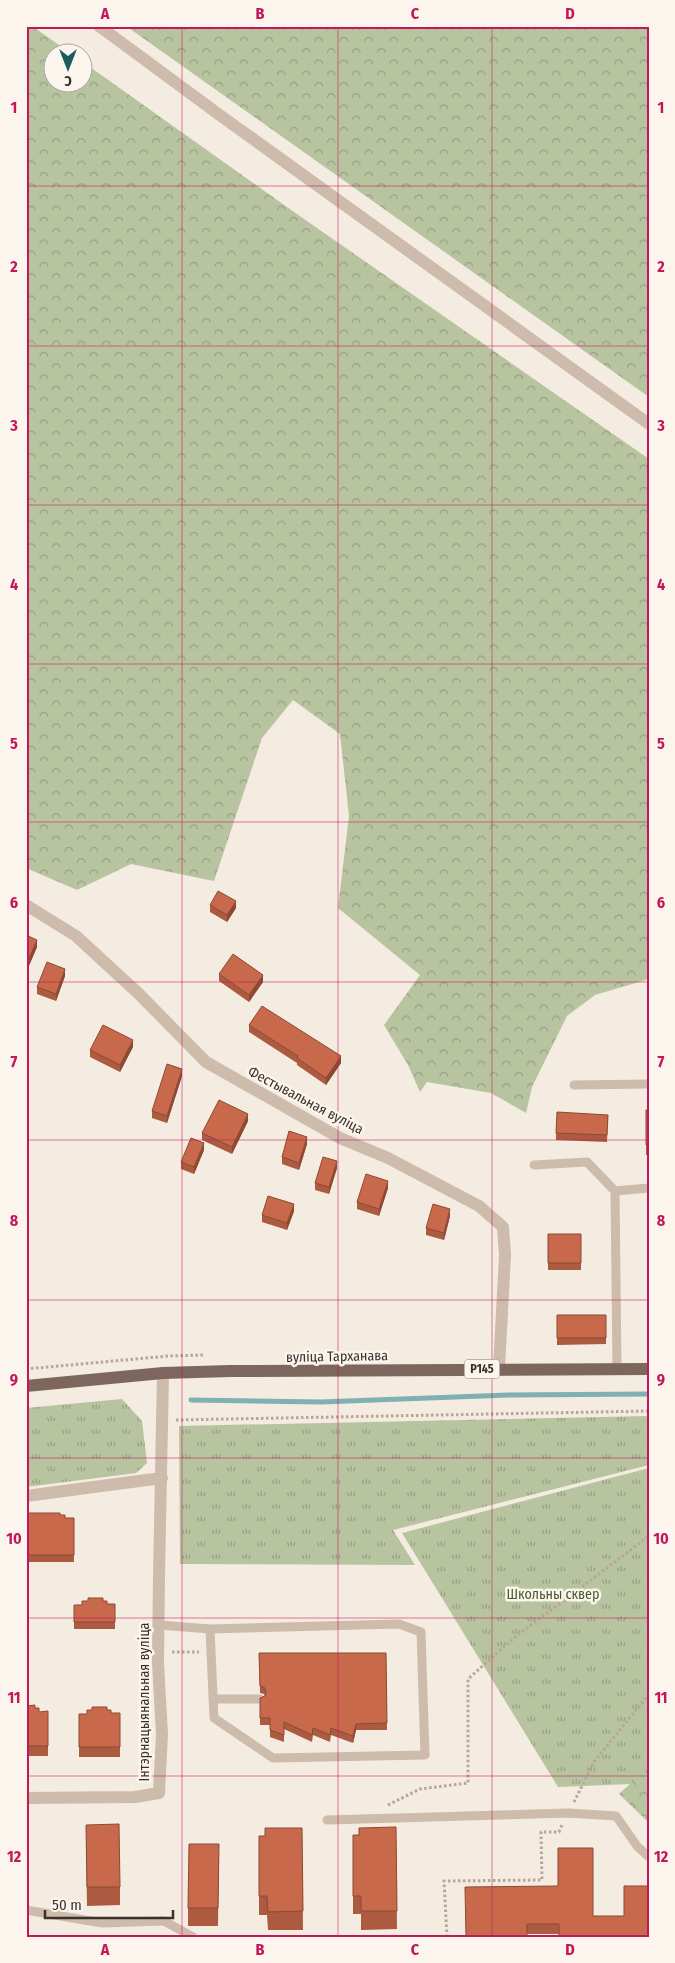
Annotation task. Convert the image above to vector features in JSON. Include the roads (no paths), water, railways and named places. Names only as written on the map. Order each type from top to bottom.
[{"type":"main road","name":"вуліца Тарханава","points":[[26,1386],[163,1373],[499,1368],[649,1369]]},
{"type":"street","points":[[99,26],[649,424]]},
{"type":"street","name":"Фестывальная вуліца","points":[[26,904],[76,936],[138,993],[206,1062],[340,1138],[388,1158],[479,1206],[503,1227],[505,1255],[499,1368]]},
{"type":"street","name":"Інтэрнацыянальная вуліца","points":[[26,1798],[135,1797],[159,1792],[162,1734],[158,1576],[162,1478],[163,1373]]},
{"type":"street","points":[[26,1496],[162,1478]]},
{"type":"lane","points":[[574,1085],[649,1084]]},
{"type":"lane","points":[[534,1165],[587,1162],[615,1191],[617,1368]]},
{"type":"lane","points":[[615,1191],[649,1188]]},
{"type":"lane","points":[[159,1625],[210,1629],[399,1624],[421,1632],[425,1755],[273,1758],[214,1718],[210,1629]]},
{"type":"lane","points":[[213,1699],[260,1699]]},
{"type":"lane","points":[[327,1820],[568,1813],[616,1816],[637,1846],[649,1857]]},
{"type":"lane","points":[[28,1913],[102,1923],[164,1921],[193,1937]]},
{"type":"waterway","points":[[191,1400],[321,1402],[509,1395],[649,1394]]},
{"type":"park label","name":"Школьны сквер","points":[[553,1594]]}]
